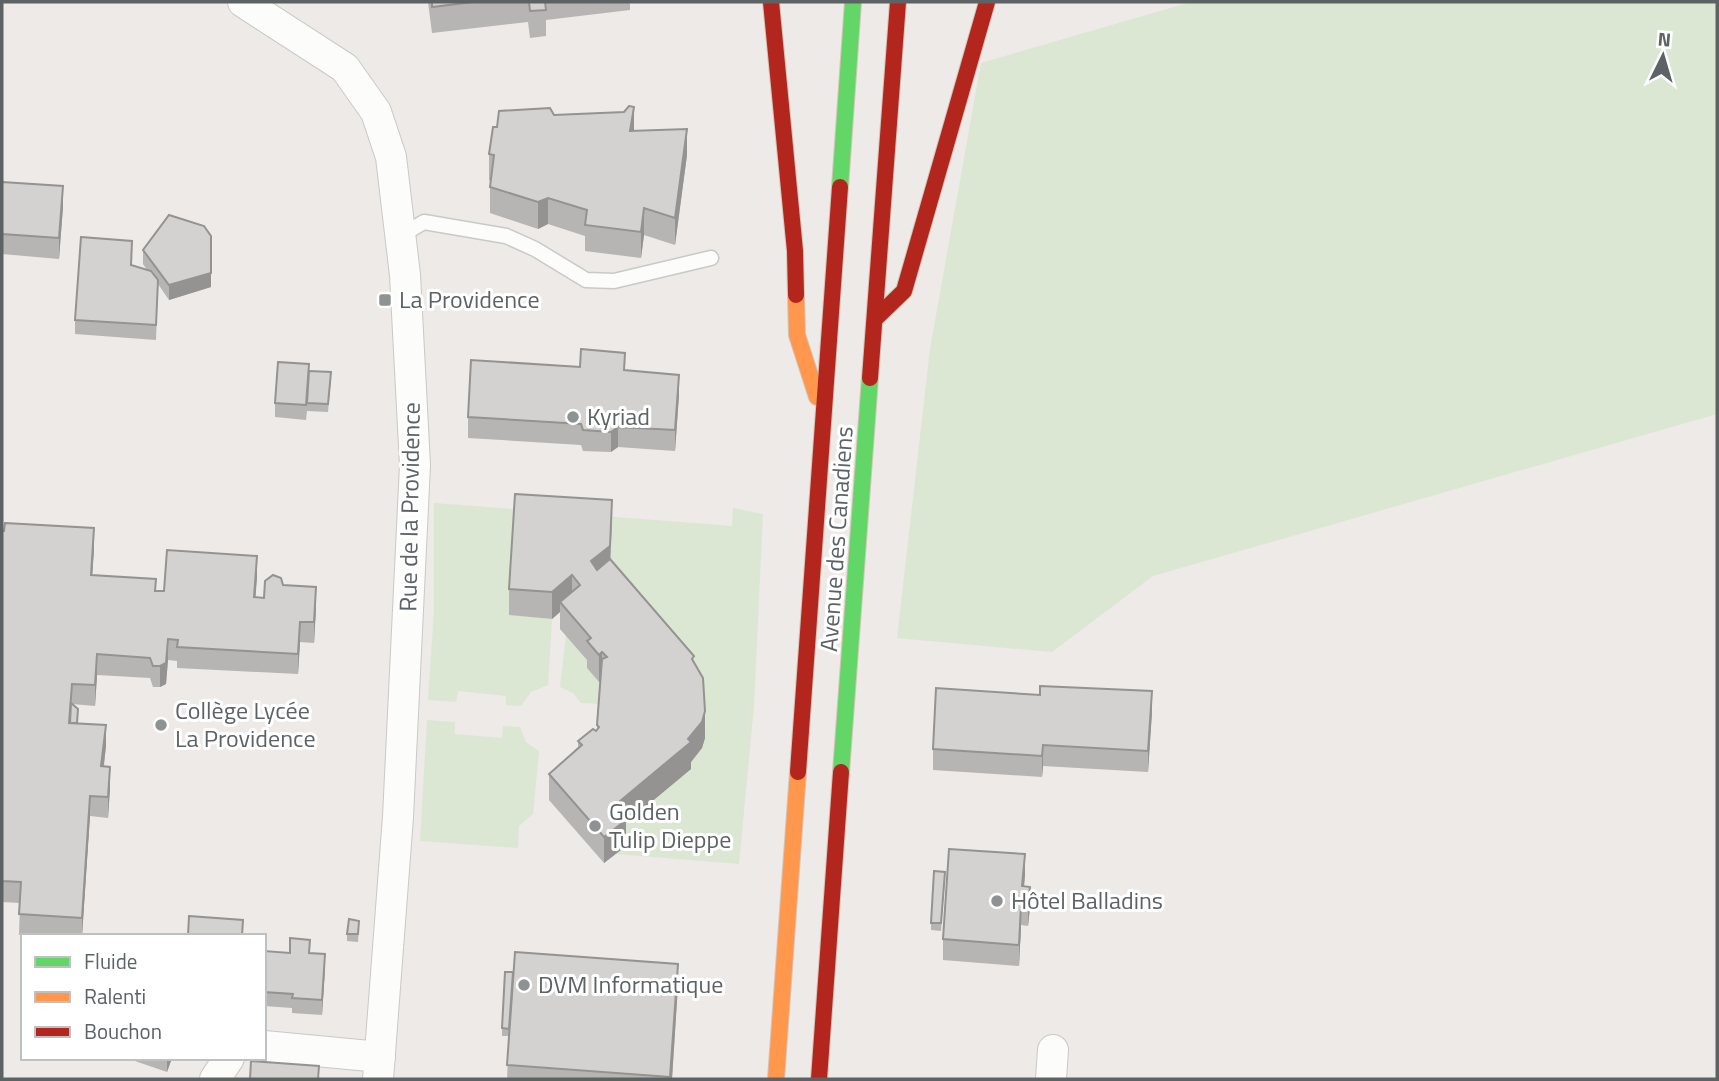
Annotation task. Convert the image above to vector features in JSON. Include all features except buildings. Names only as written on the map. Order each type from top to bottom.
[{"type":"main road","points":[[771,2],[795,251],[797,335],[821,412]]},
{"type":"main road","name":"Avenue des Canadiens","points":[[776,1079],[821,412],[853,2]]},
{"type":"main road","name":"Avenue des Canadiens","points":[[819,1079],[898,2]]},
{"type":"main road","points":[[875,319],[904,290],[987,2]]},
{"type":"street","name":"Rue de la Providence","points":[[243,2],[345,68],[376,111],[391,157],[405,275],[415,466],[398,817],[379,1068]]},
{"type":"street","points":[[266,1046],[379,1068]]},
{"type":"street","points":[[215,1079],[228,1060]]},
{"type":"lane","points":[[400,236],[424,222],[506,236],[535,249],[586,280],[614,281],[710,258]]},
{"type":"green space","points":[[1191,2],[1717,2],[1717,414],[1153,576],[1052,652],[897,638],[930,349],[981,63]]},
{"type":"green space","points":[[434,503],[732,526],[733,508],[763,514],[754,706],[739,864],[616,854],[615,832],[690,769],[688,765],[702,744],[706,722],[703,704],[611,586],[510,615],[552,619],[548,685],[531,692],[521,706],[506,705],[506,696],[458,691],[456,702],[428,700],[434,609]]},
{"type":"green space","points":[[566,635],[591,664],[587,668],[599,681],[602,679],[601,704],[581,703],[573,693],[560,687]]},
{"type":"green space","points":[[427,720],[455,722],[455,734],[502,738],[503,726],[520,727],[526,742],[539,751],[533,814],[519,826],[518,848],[420,841]]},
{"type":"traffic: fast","points":[[840,187],[853,2]]},
{"type":"traffic: fast","points":[[841,772],[870,378]]},
{"type":"traffic: slow","points":[[796,295],[797,335],[817,397]]},
{"type":"traffic: slow","points":[[776,1079],[798,772]]},
{"type":"traffic: jam","points":[[771,2],[795,251],[796,295]]},
{"type":"traffic: jam","points":[[870,378],[898,2]]},
{"type":"traffic: jam","points":[[875,319],[904,291],[987,2]]},
{"type":"traffic: jam","points":[[798,772],[840,187]]},
{"type":"traffic: jam","points":[[819,1079],[841,772]]},
{"type":"place","name":"La Providence","points":[[385,300]]},
{"type":"place","name":"Kyriad","points":[[573,417]]},
{"type":"place","name":"Collège Lycée La Providence","points":[[161,725]]},
{"type":"place","name":"Golden Tulip Dieppe","points":[[595,826]]},
{"type":"place","name":"Hôtel Balladins","points":[[997,901]]},
{"type":"place","name":"DVM Informatique","points":[[524,985]]}]
